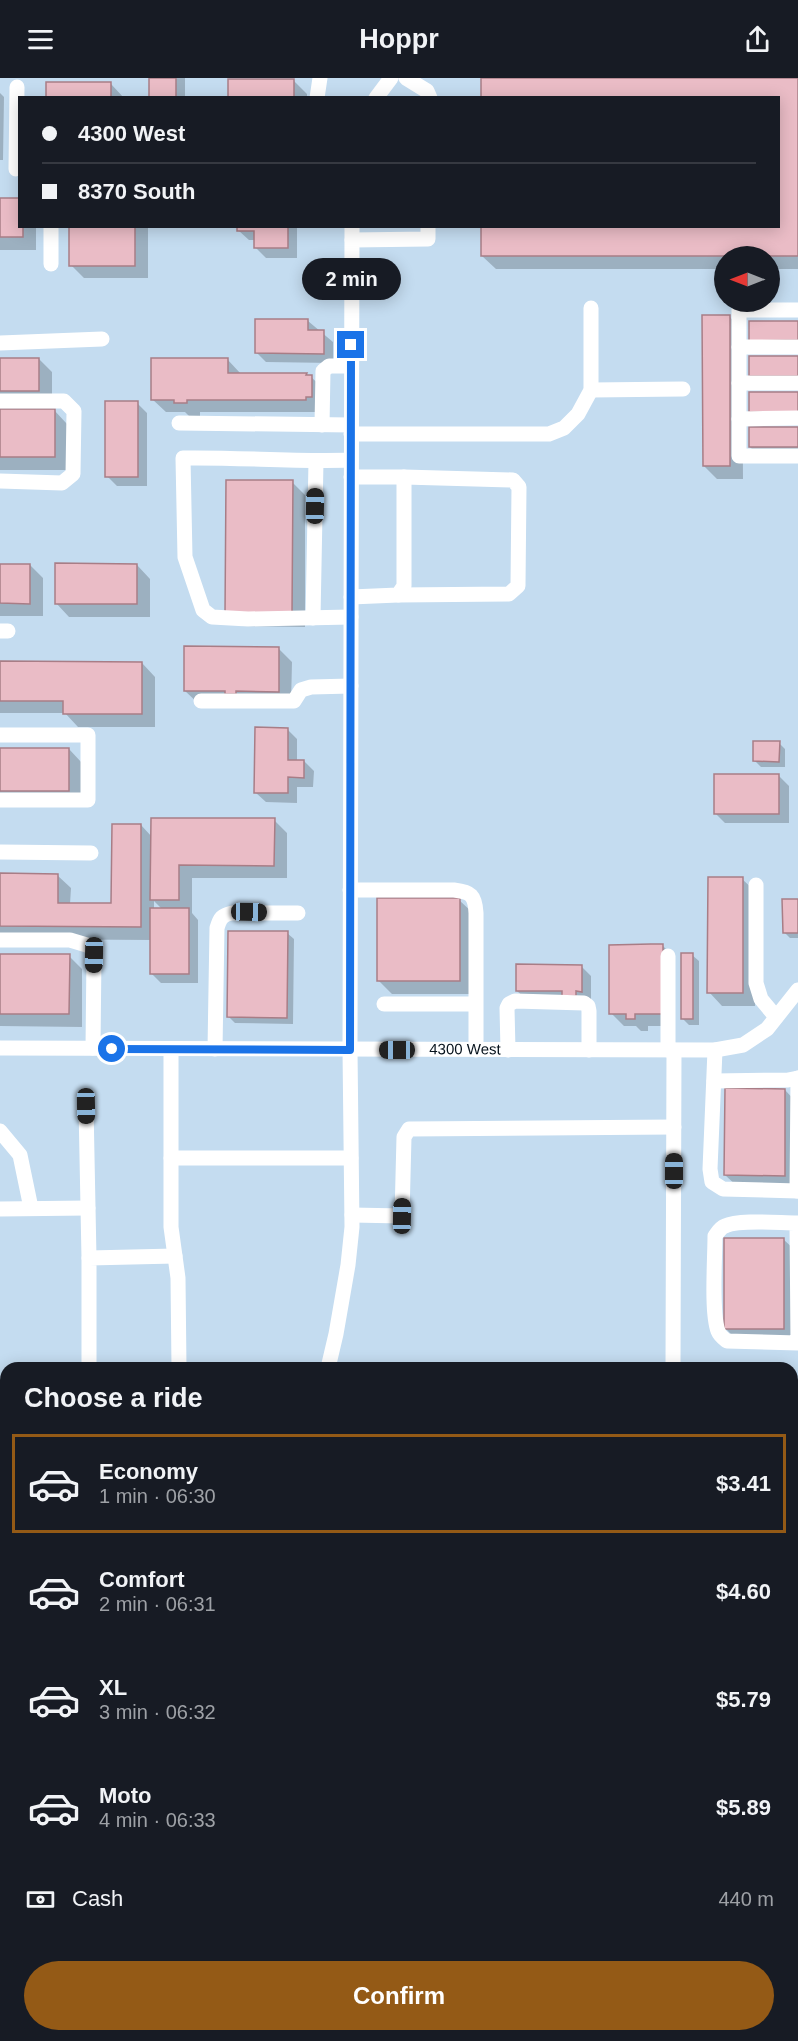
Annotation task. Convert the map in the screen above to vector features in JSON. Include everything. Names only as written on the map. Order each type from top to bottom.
[{"type":"street","points":[[317,96],[320,78]]},
{"type":"street","points":[[378,96],[391,78]]},
{"type":"street","points":[[406,78],[427,91],[429,96]]},
{"type":"street","points":[[0,169],[18,169],[17,87]]},
{"type":"street","points":[[51,228],[51,264]]},
{"type":"street","points":[[329,1362],[348,1265],[352,1215],[350,890],[352,233],[428,239],[428,228]]},
{"type":"street","points":[[179,423],[322,425],[351,430],[549,434],[564,428],[578,414],[591,390],[591,308]]},
{"type":"street","points":[[798,310],[739,310],[739,456],[798,456]]},
{"type":"street","points":[[0,343],[102,339]]},
{"type":"street","points":[[739,347],[798,347]]},
{"type":"street","points":[[322,425],[323,371],[329,366],[351,366]]},
{"type":"street","points":[[739,383],[798,383]]},
{"type":"street","points":[[591,390],[683,389]]},
{"type":"street","points":[[0,401],[64,401],[74,411],[73,474],[62,483],[0,481]]},
{"type":"street","points":[[739,419],[798,418]]},
{"type":"street","points":[[351,460],[183,458],[185,557],[203,610],[212,617],[248,619],[351,618]]},
{"type":"street","points":[[313,618],[316,461]]},
{"type":"street","points":[[351,477],[513,480],[519,487],[518,586],[509,594],[351,597]]},
{"type":"street","points":[[398,595],[404,586],[404,477]]},
{"type":"street","points":[[201,701],[294,701],[301,690],[311,687],[351,686]]},
{"type":"street","points":[[0,735],[88,735],[88,800],[0,800]]},
{"type":"street","points":[[0,852],[91,853]]},
{"type":"street","points":[[756,885],[756,983],[761,999],[776,1017]]},
{"type":"street","points":[[350,890],[454,890],[465,891],[476,901],[476,1050]]},
{"type":"street","points":[[215,1049],[219,921],[223,915],[232,913],[298,912]]},
{"type":"street","points":[[0,940],[70,940],[90,946],[94,955],[93,1048]]},
{"type":"street","points":[[668,956],[674,1127],[673,1362]]},
{"type":"street","name":"4300 West","points":[[0,1048],[715,1050],[743,1045],[767,1029],[798,990]]},
{"type":"street","points":[[508,1050],[507,1008],[515,1000],[584,1003],[588,1006],[589,1011],[589,1050]]},
{"type":"street","points":[[384,1004],[476,1004]]},
{"type":"street","points":[[171,1049],[171,1227],[178,1278],[179,1362]]},
{"type":"street","points":[[714,1080],[798,1078],[797,1191],[723,1189],[712,1182],[710,1169],[715,1050]]},
{"type":"street","points":[[86,1106],[89,1362]]},
{"type":"street","points":[[352,1215],[402,1216],[404,1137],[409,1129],[674,1127]]},
{"type":"street","points":[[0,1131],[20,1155],[31,1208]]},
{"type":"street","points":[[171,1158],[351,1158]]},
{"type":"street","points":[[0,1209],[88,1208]]},
{"type":"street","points":[[736,1223],[797,1223],[798,1343],[727,1341],[721,1338],[715,1319],[715,1236],[719,1229],[736,1223]]},
{"type":"street","points":[[89,1258],[175,1256]]},
{"type":"shaded area","points":[[0,78],[798,78],[798,1362],[0,1362]]},
{"type":"building","points":[[149,78],[176,78],[176,96],[149,96]]},
{"type":"building","points":[[481,78],[798,78],[798,256],[780,256],[780,246],[714,246],[714,256],[481,256],[481,228],[780,228],[780,96],[481,96]]},
{"type":"building","points":[[228,79],[294,79],[294,96],[228,96]]},
{"type":"building","points":[[46,82],[111,82],[111,96],[46,96]]},
{"type":"building","points":[[0,198],[18,198],[18,228],[23,228],[23,237],[0,237]]},
{"type":"building","points":[[69,228],[135,228],[135,266],[69,266]]},
{"type":"building","points":[[237,228],[288,228],[288,248],[254,248],[254,231],[237,231]]},
{"type":"building","points":[[702,315],[730,315],[730,466],[703,466]]},
{"type":"building","points":[[255,319],[308,319],[308,330],[324,330],[324,354],[255,353]]},
{"type":"building","points":[[749,321],[798,321],[798,340],[749,341]]},
{"type":"building","points":[[749,356],[798,356],[798,376],[749,376]]},
{"type":"building","points":[[0,358],[39,358],[39,391],[0,391]]},
{"type":"building","points":[[151,358],[228,358],[228,373],[307,373],[306,375],[312,375],[312,397],[306,397],[306,400],[187,400],[187,403],[174,403],[174,400],[151,400]]},
{"type":"building","points":[[749,392],[798,392],[798,412],[749,412]]},
{"type":"building","points":[[105,401],[138,401],[138,477],[105,477]]},
{"type":"building","points":[[0,409],[55,409],[55,457],[0,457]]},
{"type":"building","points":[[749,427],[798,427],[798,447],[749,447]]},
{"type":"building","points":[[226,480],[293,480],[292,614],[225,614]]},
{"type":"building","points":[[55,563],[137,564],[137,604],[55,604]]},
{"type":"building","points":[[0,564],[30,564],[30,604],[0,603]]},
{"type":"building","points":[[184,646],[279,647],[279,692],[236,691],[236,694],[225,694],[225,691],[184,691]]},
{"type":"building","points":[[0,661],[142,662],[142,714],[63,714],[63,701],[0,701]]},
{"type":"building","points":[[255,727],[288,728],[288,760],[304,760],[304,778],[288,777],[288,793],[254,793]]},
{"type":"building","points":[[753,741],[780,741],[779,762],[753,761]]},
{"type":"building","points":[[0,748],[69,748],[69,791],[0,791]]},
{"type":"building","points":[[714,774],[779,774],[779,814],[714,814]]},
{"type":"building","points":[[151,818],[275,818],[274,866],[179,865],[179,900],[150,900]]},
{"type":"building","points":[[112,824],[141,824],[141,927],[0,926],[0,873],[58,874],[58,903],[111,903]]},
{"type":"building","points":[[708,877],[743,877],[743,993],[707,993]]},
{"type":"building","points":[[377,898],[460,898],[460,981],[377,981]]},
{"type":"building","points":[[782,899],[798,899],[798,933],[783,933]]},
{"type":"building","points":[[150,908],[189,908],[189,974],[150,974]]},
{"type":"building","points":[[228,931],[288,931],[287,1018],[227,1017]]},
{"type":"building","points":[[663,944],[663,1014],[635,1014],[635,1019],[626,1019],[626,1014],[609,1014],[609,945]]},
{"type":"building","points":[[681,953],[693,953],[693,1019],[681,1019]]},
{"type":"building","points":[[0,954],[70,954],[69,1014],[0,1014]]},
{"type":"building","points":[[516,964],[582,965],[582,992],[576,991],[576,996],[562,996],[562,991],[516,991]]},
{"type":"building","points":[[725,1088],[785,1089],[785,1176],[724,1175]]},
{"type":"building","points":[[724,1238],[784,1238],[784,1329],[724,1329]]},
{"type":"route","points":[[112,1049],[350,1050],[351,345]]}]
